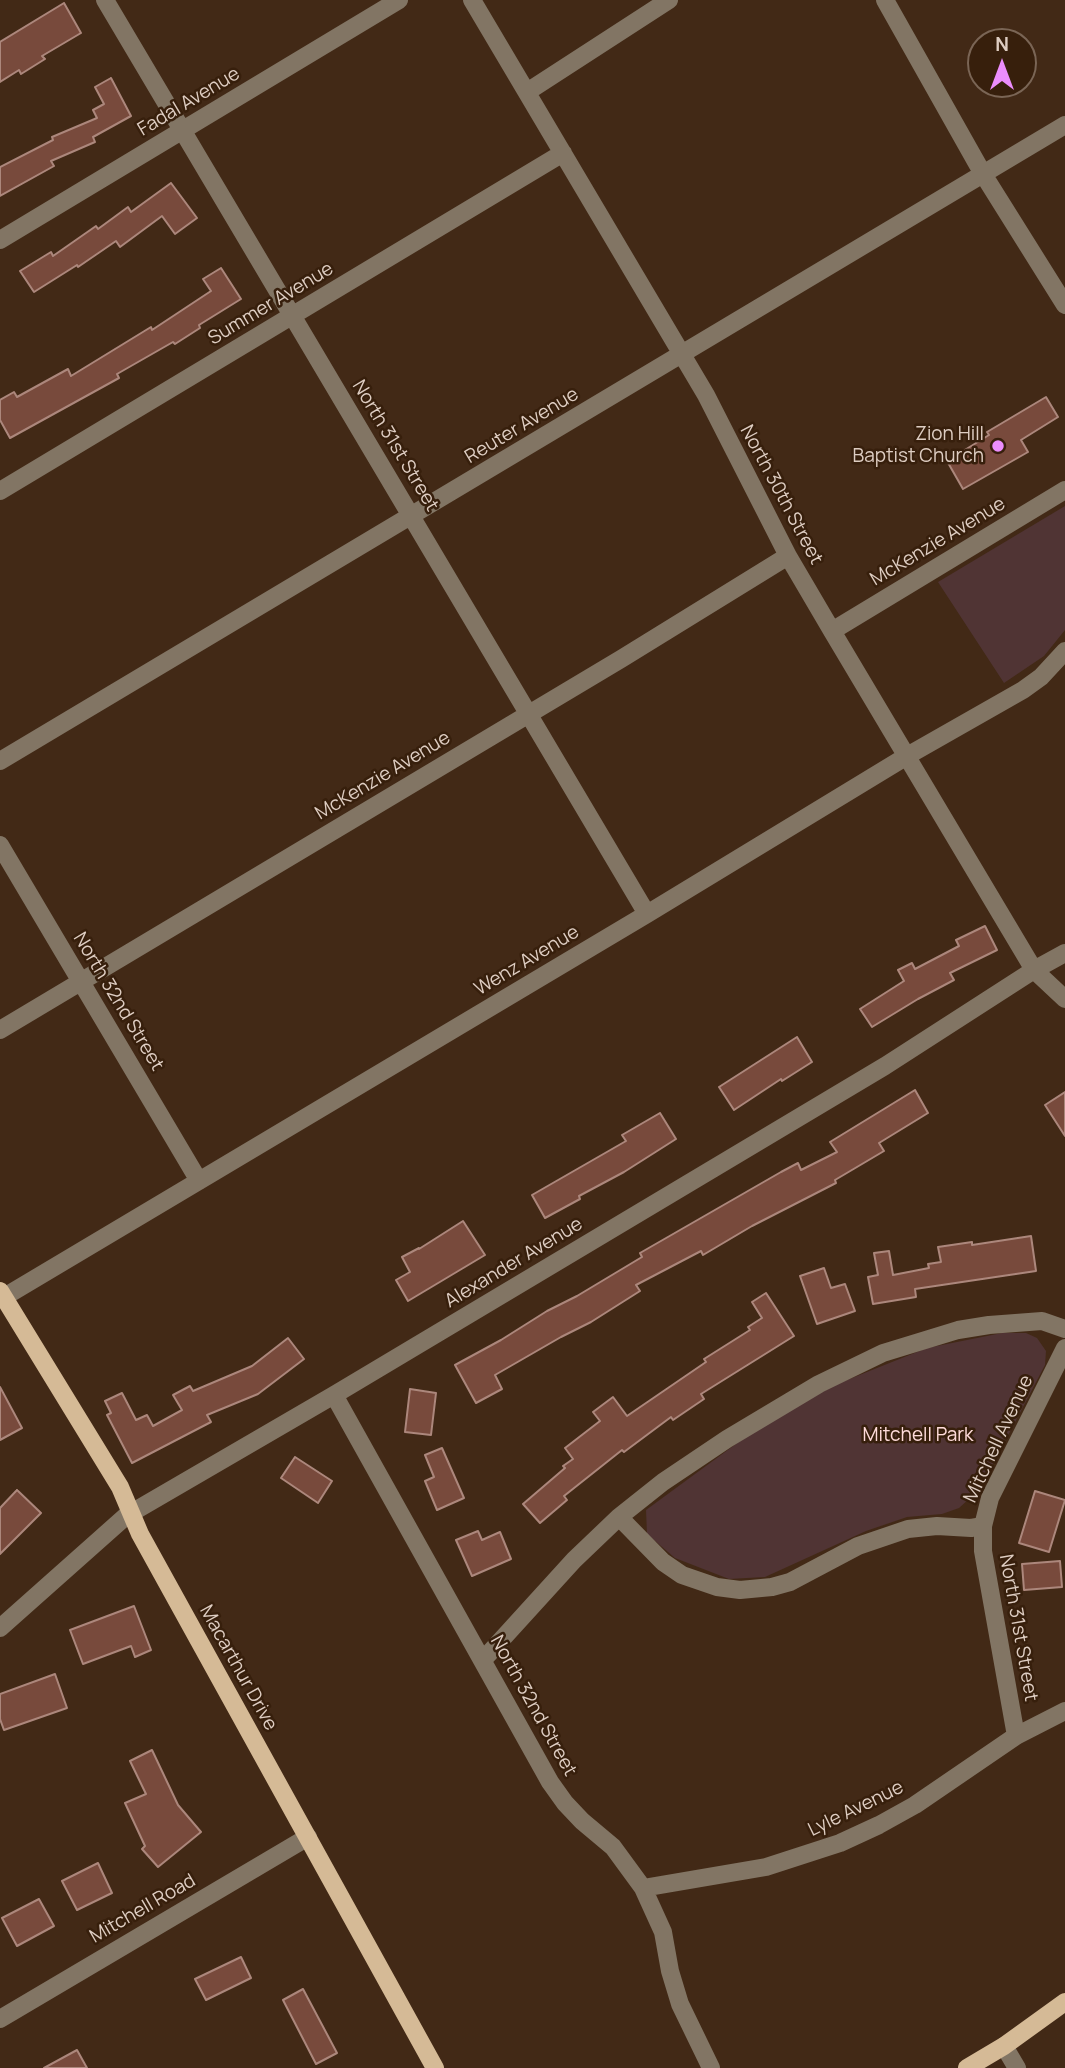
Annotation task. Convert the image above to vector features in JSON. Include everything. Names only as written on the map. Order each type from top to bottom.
[{"type":"main road","name":"Macarthur Drive","points":[[2,1294],[120,1487],[140,1534],[435,2068]]},
{"type":"main road","points":[[967,2068],[1004,2046],[1065,2002]]},
{"type":"street","name":"North 31st Street","points":[[105,0],[647,914]]},
{"type":"street","name":"Fadal Avenue","points":[[0,240],[399,0]]},
{"type":"street","name":"North 30th Street","points":[[472,0],[706,395],[788,556],[832,631],[1034,970],[1065,999]]},
{"type":"street","points":[[527,92],[669,0]]},
{"type":"street","points":[[885,0],[983,174],[1065,304]]},
{"type":"street","name":"Reuter Avenue","points":[[0,761],[1065,125]]},
{"type":"street","name":"Summer Avenue","points":[[0,491],[563,153]]},
{"type":"street","name":"McKenzie Avenue","points":[[832,631],[1065,490]]},
{"type":"street","name":"McKenzie Avenue","points":[[0,1030],[788,556]]},
{"type":"street","name":"Wenz Avenue","points":[[2,1294],[199,1181],[907,756],[1023,690],[1041,677],[1065,652]]},
{"type":"street","name":"North 32nd Street","points":[[0,845],[199,1181]]},
{"type":"street","name":"Alexander Avenue","points":[[0,1628],[131,1513],[885,1066],[1065,953]]},
{"type":"street","points":[[483,1660],[574,1560],[620,1517],[663,1482],[727,1439],[819,1384],[883,1353],[920,1340],[989,1325],[1042,1321],[1065,1329]]},
{"type":"street","name":"Mitchell Avenue","points":[[620,1517],[663,1562],[682,1574],[717,1587],[740,1590],[790,1582],[858,1546],[908,1529],[983,1526],[990,1498],[1065,1348]]},
{"type":"street","name":"North 32nd Street","points":[[334,1395],[557,1793],[582,1821],[613,1847],[643,1888],[663,1932],[670,1971],[680,2004],[710,2068]]},
{"type":"street","name":"North 31st Street","points":[[983,1526],[983,1551],[1016,1736]]},
{"type":"street","name":"Lyle Avenue","points":[[643,1888],[766,1867],[840,1843],[915,1805],[1016,1736],[1065,1711]]},
{"type":"street","name":"Mitchell Road","points":[[0,2019],[307,1837]]},
{"type":"street","points":[[1004,2046],[1017,2068]]},
{"type":"green space","points":[[1065,506],[1065,630],[1044,656],[1004,683],[938,582]]},
{"type":"green space","name":"Mitchell Park","points":[[1002,1333],[1026,1333],[1037,1338],[1046,1351],[1045,1365],[980,1489],[959,1508],[942,1514],[907,1517],[866,1531],[765,1577],[729,1579],[675,1558],[647,1534],[646,1510],[740,1441],[817,1392],[927,1348]]},
{"type":"building","points":[[64,3],[81,33],[42,56],[45,59],[21,74],[19,70],[0,82],[0,42]]},
{"type":"building","points":[[111,78],[131,116],[93,137],[95,142],[51,161],[54,166],[0,196],[0,167],[53,140],[52,137],[97,118],[93,110],[104,104],[95,87]]},
{"type":"building","points":[[171,183],[197,218],[175,234],[162,216],[120,247],[116,241],[34,292],[20,271],[51,252],[53,256],[128,207],[131,212]]},
{"type":"building","points":[[221,268],[241,299],[199,325],[200,328],[175,344],[173,342],[117,374],[119,378],[10,438],[0,420],[0,400],[14,392],[17,397],[68,369],[71,376],[151,327],[152,330],[211,291],[203,279]]},
{"type":"building","name":"Zion Hill Baptist Church","points":[[1046,397],[1058,417],[1021,440],[1028,452],[963,489],[947,461],[989,435],[987,432]]},
{"type":"building","points":[[985,926],[997,950],[950,973],[954,980],[872,1027],[860,1009],[904,981],[898,970],[912,963],[915,969],[959,946],[956,940]]},
{"type":"building","points":[[797,1037],[812,1062],[734,1110],[719,1087]]},
{"type":"building","points":[[915,1090],[928,1113],[879,1143],[884,1151],[835,1180],[836,1183],[752,1226],[703,1255],[701,1251],[636,1285],[640,1291],[591,1322],[495,1375],[502,1389],[476,1403],[455,1365],[577,1296],[642,1257],[640,1253],[781,1172],[798,1163],[801,1170],[837,1152],[830,1142]]},
{"type":"building","points":[[1065,1092],[1065,1136],[1045,1105]]},
{"type":"building","points":[[660,1113],[676,1139],[545,1218],[532,1195],[626,1141],[622,1135]]},
{"type":"building","points":[[463,1221],[485,1255],[408,1301],[396,1280],[410,1272],[402,1257]]},
{"type":"building","points":[[1031,1236],[1036,1271],[915,1289],[916,1297],[873,1304],[868,1277],[878,1275],[874,1253],[889,1251],[893,1275],[929,1268],[928,1264],[941,1262],[938,1247]]},
{"type":"building","points":[[824,1268],[831,1288],[845,1284],[855,1311],[817,1324],[800,1276]]},
{"type":"building","points":[[766,1293],[794,1336],[701,1394],[704,1399],[673,1420],[671,1417],[624,1452],[622,1450],[564,1496],[567,1500],[540,1523],[523,1504],[573,1459],[565,1448],[600,1421],[593,1412],[613,1397],[627,1416],[706,1362],[704,1359],[750,1330],[748,1327],[762,1318],[752,1302]]},
{"type":"building","points":[[288,1338],[304,1359],[258,1394],[207,1415],[211,1422],[132,1463],[107,1415],[111,1413],[105,1401],[122,1393],[136,1420],[147,1415],[153,1426],[182,1410],[173,1395],[190,1386],[193,1391],[252,1366]]},
{"type":"building","points":[[0,1387],[22,1428],[0,1440]]},
{"type":"building","points":[[410,1389],[436,1393],[431,1435],[405,1432]]},
{"type":"building","points":[[442,1448],[464,1498],[437,1510],[425,1481],[434,1477],[425,1455]]},
{"type":"building","points":[[295,1457],[332,1481],[318,1503],[281,1478]]},
{"type":"building","points":[[17,1490],[41,1513],[0,1554],[0,1508]]},
{"type":"building","points":[[1035,1491],[1065,1500],[1049,1552],[1019,1543]]},
{"type":"building","points":[[478,1531],[482,1540],[500,1532],[511,1559],[472,1576],[456,1540]]},
{"type":"building","points":[[1060,1561],[1062,1587],[1024,1590],[1022,1564]]},
{"type":"building","points":[[134,1606],[151,1650],[135,1657],[131,1646],[83,1664],[70,1630]]},
{"type":"building","points":[[55,1674],[67,1708],[4,1730],[0,1719],[0,1694]]},
{"type":"building","points":[[152,1750],[178,1805],[201,1832],[158,1867],[142,1849],[145,1846],[125,1803],[146,1794],[130,1761]]},
{"type":"building","points":[[98,1863],[112,1893],[77,1910],[62,1881]]},
{"type":"building","points":[[39,1899],[54,1926],[17,1946],[2,1918]]},
{"type":"building","points":[[241,1957],[251,1978],[206,2000],[195,1979]]},
{"type":"building","points":[[303,1989],[337,2053],[316,2064],[283,2000]]},
{"type":"building","points":[[77,2050],[87,2068],[44,2068]]},
{"type":"place","name":"Zion Hill Baptist Church","points":[[998,446]]}]
